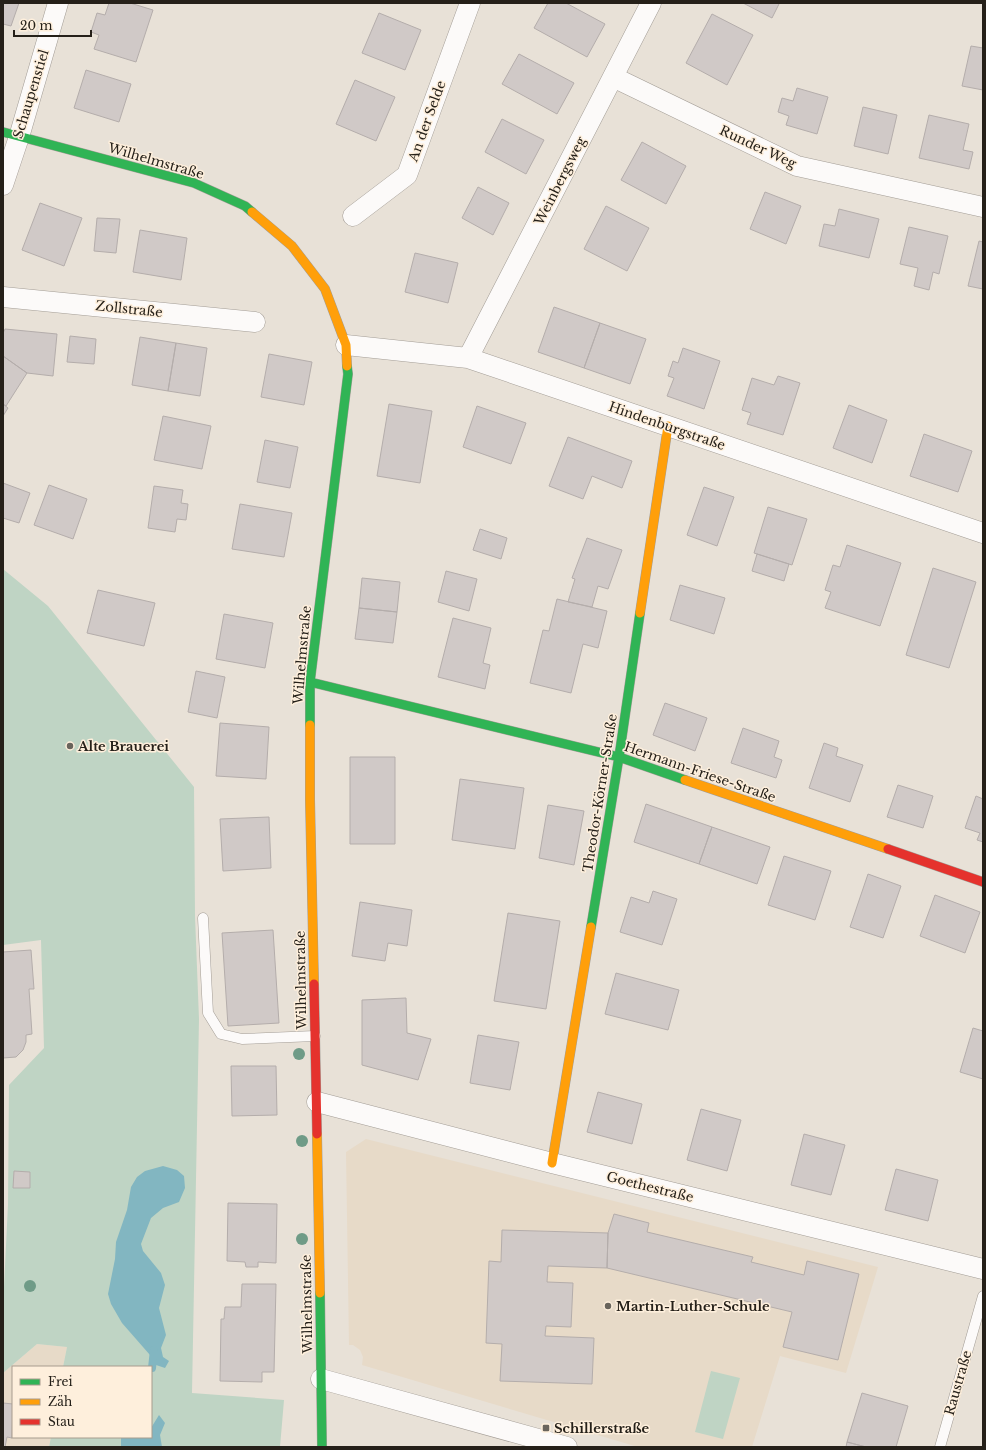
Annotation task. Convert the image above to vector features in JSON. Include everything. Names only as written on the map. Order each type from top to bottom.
[{"type":"street","name":"Schaupenstiel","points":[[3,185],[11,134],[58,3]]},
{"type":"street","name":"An der Selde","points":[[353,216],[407,175],[470,3]]},
{"type":"street","name":"Weinbergsweg","points":[[468,358],[651,3]]},
{"type":"street","name":"Runder Weg","points":[[613,77],[797,166],[983,207]]},
{"type":"street","name":"Wilhelmstraße","points":[[11,134],[194,183],[245,206],[292,246],[325,290],[346,345],[348,374],[310,682],[310,800],[317,1102],[322,1447]]},
{"type":"street","name":"Zollstraße","points":[[3,297],[255,322]]},
{"type":"street","name":"Hindenburgstraße","points":[[346,345],[468,358],[983,533]]},
{"type":"street","name":"Theodor-Körner-Straße","points":[[552,1163],[619,757],[668,426]]},
{"type":"street","name":"Hermann-Friese-Straße","points":[[310,682],[619,757],[983,882]]},
{"type":"street","name":"Goethestraße","points":[[317,1102],[552,1163],[983,1269]]},
{"type":"street","points":[[321,1379],[567,1447]]},
{"type":"lane","points":[[203,918],[208,1013],[221,1034],[242,1039],[315,1036]]},
{"type":"lane","name":"Raustraße","points":[[940,1447],[983,1296]]},
{"type":"shaded area","name":"Martin-Luther-Schule","points":[[366,1139],[878,1267],[846,1373],[780,1356],[752,1447],[638,1447],[362,1365],[363,1357],[360,1350],[353,1345],[349,1345],[346,1152]]},
{"type":"shaded area","points":[[37,1344],[67,1347],[63,1366],[12,1366],[12,1438],[51,1438],[49,1447],[3,1447],[3,1373]]},
{"type":"green space","points":[[3,569],[48,606],[194,787],[195,916],[199,1019],[192,1393],[284,1400],[280,1447],[49,1447],[51,1438],[152,1438],[152,1366],[63,1366],[67,1347],[37,1344],[3,1373],[3,1307],[8,1205],[9,1085],[44,1048],[41,940],[3,945]]},
{"type":"green space","points":[[711,1371],[740,1378],[723,1439],[695,1432]]},
{"type":"water","points":[[163,1166],[177,1170],[184,1176],[185,1188],[179,1202],[163,1208],[151,1218],[141,1244],[143,1251],[161,1273],[165,1285],[159,1308],[166,1335],[161,1348],[163,1357],[169,1361],[165,1368],[156,1365],[150,1355],[122,1323],[111,1304],[108,1294],[115,1259],[116,1242],[127,1210],[131,1187],[137,1177],[145,1171]]},
{"type":"water","points":[[159,1415],[165,1423],[160,1435],[162,1447],[121,1447],[121,1438],[152,1438],[152,1426]]},
{"type":"building","points":[[3,3],[19,3],[11,26],[3,24]]},
{"type":"building","points":[[109,3],[130,3],[153,10],[136,62],[94,49],[99,35],[91,32],[97,13],[105,15]]},
{"type":"building","points":[[548,3],[566,3],[605,24],[587,57],[534,28]]},
{"type":"building","points":[[743,3],[777,3],[779,4],[772,18]]},
{"type":"building","points":[[379,13],[421,30],[405,70],[362,53]]},
{"type":"building","points":[[712,14],[753,35],[727,85],[686,63]]},
{"type":"building","points":[[971,46],[983,48],[983,90],[962,86]]},
{"type":"building","points":[[519,54],[574,83],[557,114],[502,84]]},
{"type":"building","points":[[86,70],[131,84],[119,122],[74,108]]},
{"type":"building","points":[[355,80],[395,97],[376,141],[336,124]]},
{"type":"building","points":[[797,88],[828,97],[817,134],[786,125],[789,116],[778,112],[782,98],[793,101]]},
{"type":"building","points":[[863,107],[897,115],[888,154],[854,146]]},
{"type":"building","points":[[929,115],[969,124],[963,150],[973,152],[969,169],[919,158]]},
{"type":"building","points":[[502,119],[544,140],[526,174],[485,152]]},
{"type":"building","points":[[642,142],[686,166],[666,204],[621,180]]},
{"type":"building","points":[[478,187],[509,203],[493,235],[462,218]]},
{"type":"building","points":[[765,192],[801,206],[786,244],[750,229]]},
{"type":"building","points":[[40,203],[82,218],[64,266],[22,250]]},
{"type":"building","points":[[606,206],[649,228],[627,271],[584,249]]},
{"type":"building","points":[[839,209],[879,219],[869,258],[819,246],[824,224],[835,226]]},
{"type":"building","points":[[97,218],[120,219],[116,253],[94,251]]},
{"type":"building","points":[[909,227],[948,236],[939,274],[933,272],[929,290],[914,286],[918,268],[900,264]]},
{"type":"building","points":[[140,230],[187,238],[181,280],[133,272]]},
{"type":"building","points":[[979,241],[983,242],[983,289],[968,286]]},
{"type":"building","points":[[415,253],[458,263],[448,303],[405,292]]},
{"type":"building","points":[[554,307],[600,323],[584,368],[538,352]]},
{"type":"building","points":[[600,323],[646,339],[630,384],[584,368]]},
{"type":"building","points":[[5,329],[57,334],[53,376],[27,373],[3,356],[3,333]]},
{"type":"building","points":[[70,336],[96,339],[94,364],[67,362]]},
{"type":"building","points":[[140,337],[176,343],[168,391],[132,385]]},
{"type":"building","points":[[176,343],[207,348],[200,396],[168,391]]},
{"type":"building","points":[[683,348],[720,361],[704,409],[667,396],[674,378],[668,376],[673,361],[678,363]]},
{"type":"building","points":[[269,354],[312,362],[304,405],[261,397]]},
{"type":"building","points":[[3,356],[27,373],[6,406],[3,404]]},
{"type":"building","points":[[778,376],[800,383],[783,435],[747,424],[751,413],[742,410],[752,378],[774,385]]},
{"type":"building","points":[[3,404],[8,408],[3,416]]},
{"type":"building","points":[[389,404],[432,411],[420,483],[377,476]]},
{"type":"building","points":[[849,405],[887,420],[872,463],[833,448]]},
{"type":"building","points":[[477,406],[526,423],[511,464],[463,447]]},
{"type":"building","points":[[163,416],[211,426],[202,469],[154,460]]},
{"type":"building","points":[[924,434],[972,451],[958,492],[910,476]]},
{"type":"building","points":[[568,437],[632,461],[622,488],[592,476],[583,499],[549,486]]},
{"type":"building","points":[[265,440],[298,447],[290,488],[257,482]]},
{"type":"building","points":[[3,483],[30,493],[19,523],[3,518]]},
{"type":"building","points":[[49,485],[87,499],[73,539],[34,525]]},
{"type":"building","points":[[154,486],[183,490],[181,503],[188,504],[186,520],[177,519],[175,532],[148,528]]},
{"type":"building","points":[[704,487],[734,497],[717,546],[687,535]]},
{"type":"building","points":[[240,504],[292,513],[284,557],[232,549]]},
{"type":"building","points":[[768,507],[807,519],[792,565],[754,553]]},
{"type":"building","points":[[480,529],[507,538],[501,559],[473,550]]},
{"type":"building","points":[[587,538],[622,550],[608,589],[598,586],[592,607],[568,602],[575,579],[572,578]]},
{"type":"building","points":[[847,545],[901,563],[880,626],[825,608],[831,592],[825,590],[833,565],[840,567]]},
{"type":"building","points":[[757,554],[789,564],[784,581],[752,571]]},
{"type":"building","points":[[933,568],[976,582],[949,668],[906,655]]},
{"type":"building","points":[[446,571],[477,579],[469,611],[438,602]]},
{"type":"building","points":[[362,578],[400,582],[397,612],[359,608]]},
{"type":"building","points":[[680,585],[725,598],[714,634],[670,620]]},
{"type":"building","points":[[98,590],[155,603],[144,646],[87,633]]},
{"type":"building","points":[[557,599],[607,611],[598,648],[583,644],[571,693],[530,683],[543,630],[549,631]]},
{"type":"building","points":[[359,608],[397,612],[393,643],[355,639]]},
{"type":"building","points":[[224,614],[273,623],[265,668],[216,659]]},
{"type":"building","points":[[453,618],[491,628],[483,663],[490,665],[485,689],[438,677]]},
{"type":"building","points":[[196,671],[225,677],[217,718],[188,712]]},
{"type":"building","points":[[665,703],[707,718],[695,751],[653,735]]},
{"type":"building","points":[[220,723],[269,727],[266,779],[216,776]]},
{"type":"building","points":[[743,728],[779,741],[774,757],[782,760],[776,778],[731,763]]},
{"type":"building","points":[[824,743],[838,748],[836,756],[863,765],[850,802],[809,788]]},
{"type":"building","points":[[350,757],[395,757],[395,844],[350,844]]},
{"type":"building","points":[[460,779],[524,788],[515,849],[452,840]]},
{"type":"building","points":[[898,785],[933,796],[923,828],[887,817]]},
{"type":"building","points":[[976,796],[983,799],[983,842],[977,840],[980,833],[965,828]]},
{"type":"building","points":[[646,804],[712,827],[699,864],[634,842]]},
{"type":"building","points":[[548,805],[584,811],[574,865],[539,858]]},
{"type":"building","points":[[269,817],[271,868],[223,871],[220,819]]},
{"type":"building","points":[[712,827],[770,847],[757,884],[699,864]]},
{"type":"building","points":[[784,856],[831,871],[815,920],[768,905]]},
{"type":"building","points":[[868,874],[901,886],[883,938],[850,927]]},
{"type":"building","points":[[653,891],[677,899],[662,945],[620,932],[631,897],[649,903]]},
{"type":"building","points":[[935,895],[980,912],[965,953],[920,936]]},
{"type":"building","points":[[360,902],[412,910],[407,946],[388,943],[385,961],[352,956]]},
{"type":"building","points":[[508,913],[560,921],[546,1009],[494,1001]]},
{"type":"building","points":[[273,930],[279,1023],[228,1026],[222,933]]},
{"type":"building","points":[[31,950],[34,989],[29,989],[32,1034],[26,1035],[26,1042],[23,1050],[16,1057],[3,1058],[3,952]]},
{"type":"building","points":[[616,973],[679,990],[668,1030],[605,1014]]},
{"type":"building","points":[[406,998],[407,1033],[431,1039],[418,1080],[362,1065],[362,1000]]},
{"type":"building","points":[[973,1028],[983,1031],[983,1079],[960,1072]]},
{"type":"building","points":[[478,1035],[519,1042],[510,1090],[470,1083]]},
{"type":"building","points":[[231,1066],[276,1066],[277,1115],[232,1116]]},
{"type":"building","points":[[598,1092],[642,1104],[632,1144],[587,1132]]},
{"type":"building","points":[[701,1109],[741,1120],[727,1171],[687,1160]]},
{"type":"building","points":[[804,1134],[845,1145],[831,1195],[791,1185]]},
{"type":"building","points":[[896,1169],[938,1180],[928,1221],[885,1210]]},
{"type":"building","points":[[14,1171],[30,1172],[30,1188],[13,1188]]},
{"type":"building","points":[[228,1203],[277,1204],[276,1263],[258,1262],[258,1267],[246,1267],[245,1262],[227,1261]]},
{"type":"building","points":[[614,1214],[649,1223],[647,1232],[753,1257],[751,1262],[804,1275],[807,1261],[859,1274],[838,1360],[783,1347],[792,1312],[607,1268],[608,1233]]},
{"type":"building","name":"Martin-Luther-Schule","points":[[502,1230],[608,1233],[607,1268],[548,1266],[547,1282],[573,1283],[571,1327],[546,1326],[545,1336],[594,1338],[592,1384],[500,1381],[502,1344],[486,1343],[489,1261],[501,1262]]},
{"type":"building","points":[[242,1284],[276,1284],[274,1372],[262,1372],[262,1382],[220,1381],[221,1319],[224,1319],[225,1307],[241,1307]]},
{"type":"building","points":[[862,1393],[908,1406],[896,1447],[866,1447],[847,1442]]},
{"type":"building","points":[[3,1403],[12,1404],[12,1438],[7,1437],[5,1447],[3,1447]]},
{"type":"building","points":[[847,1442],[866,1447],[846,1447]]},
{"type":"waterway","points":[[152,1368],[154,1350]]},
{"type":"traffic: fast","points":[[3,132],[194,183],[245,206],[252,212]]},
{"type":"traffic: fast","points":[[310,725],[310,682],[348,374],[347,366]]},
{"type":"traffic: fast","points":[[591,927],[619,757],[640,613]]},
{"type":"traffic: fast","points":[[310,682],[619,757],[685,780]]},
{"type":"traffic: fast","points":[[320,1293],[322,1447]]},
{"type":"traffic: slow","points":[[252,212],[292,246],[325,289],[346,345],[347,366]]},
{"type":"traffic: slow","points":[[640,613],[668,426]]},
{"type":"traffic: slow","points":[[310,725],[314,984]]},
{"type":"traffic: slow","points":[[685,780],[888,849]]},
{"type":"traffic: slow","points":[[552,1163],[591,927]]},
{"type":"traffic: slow","points":[[317,1134],[320,1293]]},
{"type":"traffic: jam","points":[[888,849],[983,882]]},
{"type":"traffic: jam","points":[[314,984],[317,1134]]},
{"type":"place","name":"Alte Brauerei","points":[[70,746]]},
{"type":"place","name":"Martin-Luther-Schule","points":[[608,1306]]},
{"type":"place","name":"Schillerstraße","points":[[546,1428]]}]
